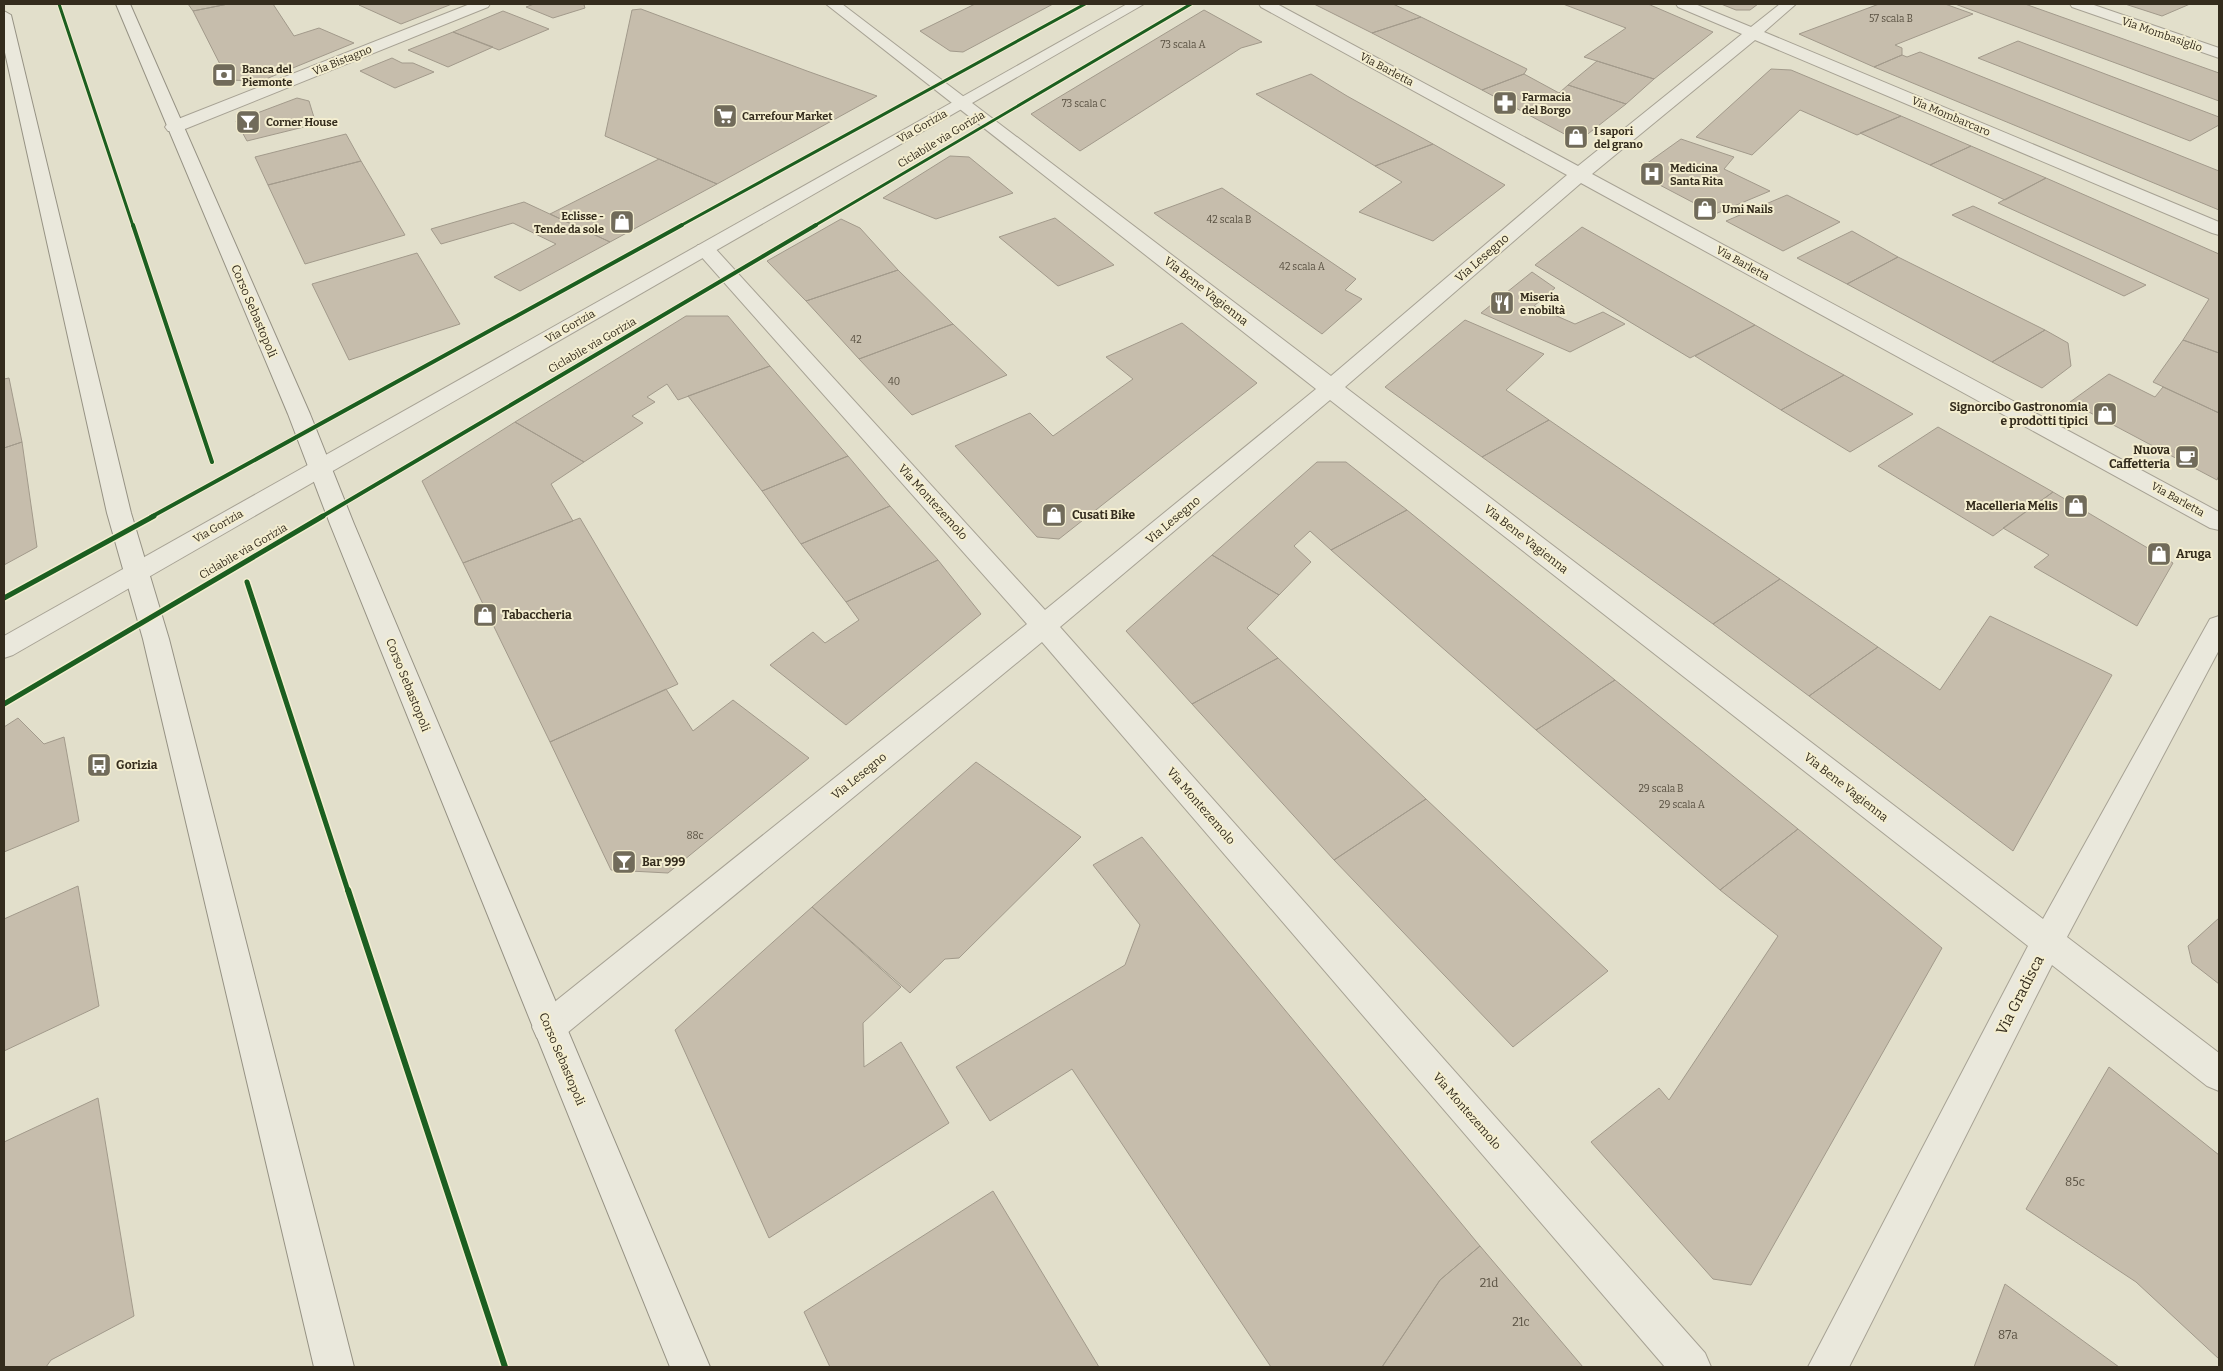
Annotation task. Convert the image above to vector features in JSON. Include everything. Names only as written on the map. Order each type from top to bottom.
[{"type":"street","name":"Corso Sebastopoli","points":[[123,4],[320,468],[690,1367]]},
{"type":"street","name":"Via Bistagno","points":[[174,127],[483,4]]},
{"type":"street","name":"Via Bene Vagienna","points":[[832,4],[963,102],[2047,943],[2219,1074]]},
{"type":"street","name":"Via Gorizia","points":[[4,648],[1136,4]]},
{"type":"street","name":"Via Barletta","points":[[1266,4],[2219,522]]},
{"type":"street","name":"Via Mombarcaro","points":[[1683,4],[2219,229]]},
{"type":"street","name":"Via Lesegno","points":[[549,1027],[1044,626],[1331,388],[1581,174],[1789,4]]},
{"type":"street","name":"Via Mombasiglio","points":[[2077,4],[2219,53]]},
{"type":"street","points":[[4,15],[120,513],[156,639],[334,1367]]},
{"type":"street","name":"Via Montezemolo","points":[[705,249],[1044,626],[1691,1367]]},
{"type":"street","name":"Via Gradisca","points":[[1828,1367],[2047,943],[2219,626]]},
{"type":"building","points":[[188,4],[228,4],[193,11]]},
{"type":"building","points":[[228,4],[273,4],[294,36],[319,28],[354,43],[261,81],[228,80],[193,11]]},
{"type":"building","points":[[452,4],[401,24],[359,5]]},
{"type":"building","points":[[534,4],[587,4],[584,5],[585,8],[553,18],[526,7]]},
{"type":"building","points":[[975,4],[1053,4],[963,52],[950,51],[920,31]]},
{"type":"building","points":[[1314,4],[1393,4],[1421,17],[1372,33]]},
{"type":"building","points":[[1563,4],[1648,4],[1713,32],[1654,79],[1584,57],[1626,28]]},
{"type":"building","points":[[1721,4],[1758,4],[1750,10],[1736,10]]},
{"type":"building","points":[[1879,4],[1945,4],[1973,14],[1895,45],[1902,48],[1902,55],[1874,67],[1799,34]]},
{"type":"building","points":[[1955,4],[2025,4],[2219,73],[2219,101]]},
{"type":"building","points":[[2125,4],[2190,4],[2162,16]]},
{"type":"building","name":"Carrefour Market","points":[[641,9],[877,96],[717,184],[605,136],[632,10]]},
{"type":"building","points":[[1204,10],[1262,42],[1241,48],[1080,151],[1031,114]]},
{"type":"building","points":[[503,11],[549,29],[499,50],[453,32]]},
{"type":"building","points":[[1421,17],[1527,69],[1524,74],[1482,90],[1372,33]]},
{"type":"building","points":[[453,32],[493,47],[448,67],[408,50]]},
{"type":"building","points":[[2018,41],[2219,117],[2219,125],[2190,141],[1978,58]]},
{"type":"building","points":[[1920,52],[2219,171],[2219,210],[1874,67],[1902,55],[1907,57]]},
{"type":"building","points":[[392,58],[402,63],[413,63],[434,72],[395,88],[360,71]]},
{"type":"building","points":[[1597,61],[1654,79],[1626,104],[1568,85]]},
{"type":"building","points":[[1771,69],[1791,70],[1901,116],[1857,135],[1800,110],[1752,155],[1696,137]]},
{"type":"building","points":[[1311,74],[1433,144],[1375,166],[1256,94]]},
{"type":"building","points":[[1524,74],[1559,93],[1568,85],[1626,104],[1584,137],[1570,137],[1482,90]]},
{"type":"building","points":[[297,98],[309,101],[316,124],[247,141],[236,121]]},
{"type":"building","points":[[1901,116],[1971,146],[1930,165],[1860,133]]},
{"type":"building","points":[[346,134],[361,161],[268,185],[255,157]]},
{"type":"building","points":[[1681,139],[1734,157],[1724,169],[1770,191],[1715,214],[1654,182],[1646,164]]},
{"type":"building","points":[[1433,144],[1505,185],[1433,241],[1359,212],[1402,182],[1375,166]]},
{"type":"building","points":[[1971,146],[2046,178],[2005,200],[1930,165]]},
{"type":"building","points":[[950,156],[969,157],[1013,193],[936,219],[883,198]]},
{"type":"building","points":[[659,159],[717,184],[610,242],[550,214]]},
{"type":"building","points":[[361,161],[405,235],[305,264],[268,185]]},
{"type":"building","points":[[2046,178],[2219,254],[2219,353],[2183,340],[2209,299],[1998,203]]},
{"type":"building","points":[[1222,188],[1356,279],[1345,290],[1362,299],[1322,334],[1154,213]]},
{"type":"building","points":[[1787,195],[1840,222],[1783,251],[1726,221]]},
{"type":"building","points":[[524,202],[610,242],[520,291],[494,277],[556,244],[513,223],[441,244],[431,229]]},
{"type":"building","points":[[1973,206],[2146,285],[2124,296],[1952,215]]},
{"type":"building","points":[[1055,218],[1114,265],[1058,286],[999,237]]},
{"type":"building","points":[[841,219],[860,228],[898,270],[806,301],[767,261]]},
{"type":"building","points":[[1582,227],[1755,325],[1690,358],[1535,265]]},
{"type":"building","points":[[1852,231],[1898,257],[1847,284],[1797,258]]},
{"type":"building","points":[[417,253],[460,324],[349,360],[312,284]]},
{"type":"building","points":[[1898,257],[2045,330],[1992,362],[1847,284]]},
{"type":"building","points":[[898,270],[953,324],[859,359],[806,301]]},
{"type":"building","points":[[1532,272],[1555,288],[1534,306],[1575,324],[1603,312],[1625,324],[1570,352],[1481,313]]},
{"type":"building","points":[[686,316],[728,316],[770,366],[678,400],[667,384],[647,397],[655,402],[632,416],[643,423],[584,462],[515,422]]},
{"type":"building","points":[[1465,320],[1544,354],[1506,390],[1549,420],[1482,457],[1385,387]]},
{"type":"building","points":[[1182,323],[1257,383],[1059,539],[1037,537],[955,446],[1030,413],[1053,436],[1133,379],[1106,357]]},
{"type":"building","points":[[953,324],[1007,375],[912,415],[859,359]]},
{"type":"building","points":[[1755,325],[1844,375],[1781,410],[1695,356]]},
{"type":"building","points":[[2045,330],[2068,343],[2071,366],[2042,388],[1992,362]]},
{"type":"building","points":[[2183,340],[2219,353],[2219,413],[2153,382]]},
{"type":"building","points":[[770,366],[848,456],[762,491],[688,396]]},
{"type":"building","points":[[2109,374],[2155,397],[2163,387],[2219,413],[2219,475],[2217,480],[2070,402]]},
{"type":"building","points":[[1844,375],[1913,414],[1850,452],[1781,410]]},
{"type":"building","points":[[9,378],[22,442],[4,448],[4,379]]},
{"type":"building","points":[[1549,420],[1780,579],[1713,624],[1482,457]]},
{"type":"building","points":[[515,422],[584,462],[551,484],[573,521],[463,563],[422,481]]},
{"type":"building","points":[[1938,427],[2053,492],[1993,536],[1878,466]]},
{"type":"building","points":[[22,442],[37,547],[4,565],[4,448]]},
{"type":"building","points":[[848,456],[890,506],[801,544],[762,491]]},
{"type":"building","points":[[1317,462],[1346,462],[1407,510],[1331,550],[1310,531],[1294,546],[1311,562],[1279,595],[1212,555]]},
{"type":"building","points":[[2053,492],[2173,563],[2137,626],[2034,567],[2049,555],[2003,528]]},
{"type":"building","points":[[890,506],[938,560],[846,602],[801,544]]},
{"type":"building","points":[[1407,510],[1615,680],[1536,730],[1331,550]]},
{"type":"building","points":[[580,518],[678,684],[550,742],[463,563]]},
{"type":"building","points":[[1212,555],[1279,595],[1247,628],[1278,658],[1192,704],[1126,631]]},
{"type":"building","points":[[938,560],[981,614],[846,725],[770,665],[813,632],[825,643],[859,620],[846,602]]},
{"type":"building","points":[[1780,579],[1878,647],[1809,696],[1713,624]]},
{"type":"building","points":[[1990,616],[2112,675],[2013,851],[1809,696],[1878,647],[1940,690]]},
{"type":"building","points":[[1278,658],[1426,799],[1334,860],[1192,704]]},
{"type":"building","points":[[1615,680],[1798,829],[1720,890],[1536,730]]},
{"type":"building","points":[[666,689],[693,731],[733,700],[809,758],[668,873],[611,870],[550,742]]},
{"type":"building","points":[[18,718],[44,744],[64,737],[79,821],[4,852],[4,727]]},
{"type":"building","points":[[976,762],[1081,837],[959,958],[945,959],[910,993],[812,907]]},
{"type":"building","points":[[1426,799],[1608,971],[1513,1047],[1334,860]]},
{"type":"building","points":[[1798,829],[1942,948],[1751,1285],[1713,1279],[1591,1142],[1659,1088],[1669,1100],[1778,936],[1720,890]]},
{"type":"building","points":[[1142,837],[1480,1246],[1440,1280],[1382,1367],[1271,1367],[1072,1069],[990,1121],[956,1067],[1125,965],[1140,925],[1093,865]]},
{"type":"building","points":[[78,886],[99,1006],[4,1051],[4,919]]},
{"type":"building","points":[[812,907],[901,987],[863,1023],[864,1067],[901,1042],[949,1123],[769,1238],[675,1030]]},
{"type":"building","points":[[2219,918],[2219,984],[2192,963],[2188,946]]},
{"type":"building","points":[[2109,1067],[2219,1155],[2219,1359],[2136,1282],[2026,1209]]},
{"type":"building","points":[[98,1098],[134,1316],[51,1360],[46,1367],[4,1367],[4,1142]]},
{"type":"building","points":[[993,1191],[1099,1367],[830,1367],[804,1312]]},
{"type":"building","points":[[1480,1246],[1583,1367],[1382,1367],[1440,1280]]},
{"type":"building","points":[[2005,1284],[2119,1367],[1974,1367]]},
{"type":"cycle path","points":[[59,4],[212,462]]},
{"type":"cycle path","points":[[4,598],[1085,4]]},
{"type":"cycle path","name":"Ciclabile via Gorizia","points":[[4,704],[1191,4]]},
{"type":"cycle path","points":[[247,582],[505,1367]]},
{"type":"place","name":"Banca del Piemonte","points":[[224,75]]},
{"type":"place","name":"Farmacia del Borgo","points":[[1505,103]]},
{"type":"place","name":"Carrefour Market","points":[[725,116]]},
{"type":"place","name":"Corner House","points":[[248,122]]},
{"type":"place","name":"I sapori del grano","points":[[1576,137]]},
{"type":"place","name":"Medicina Santa Rita","points":[[1652,174]]},
{"type":"place","name":"Umi Nails","points":[[1705,209]]},
{"type":"place","name":"Eclisse - Tende da sole","points":[[622,222]]},
{"type":"place","name":"Miseria e nobiltà","points":[[1502,303]]},
{"type":"place","name":"Signorcibo Gastronomia e prodotti tipici","points":[[2105,414]]},
{"type":"place","name":"Nuova Caffetteria","points":[[2187,457]]},
{"type":"place","name":"Macelleria Melis","points":[[2076,506]]},
{"type":"place","name":"Cusati Bike","points":[[1054,515]]},
{"type":"place","name":"Aruga","points":[[2159,554]]},
{"type":"place","name":"Tabaccheria","points":[[485,615]]},
{"type":"place","name":"Gorizia","points":[[99,765]]},
{"type":"place","name":"Bar 999","points":[[624,862]]}]
